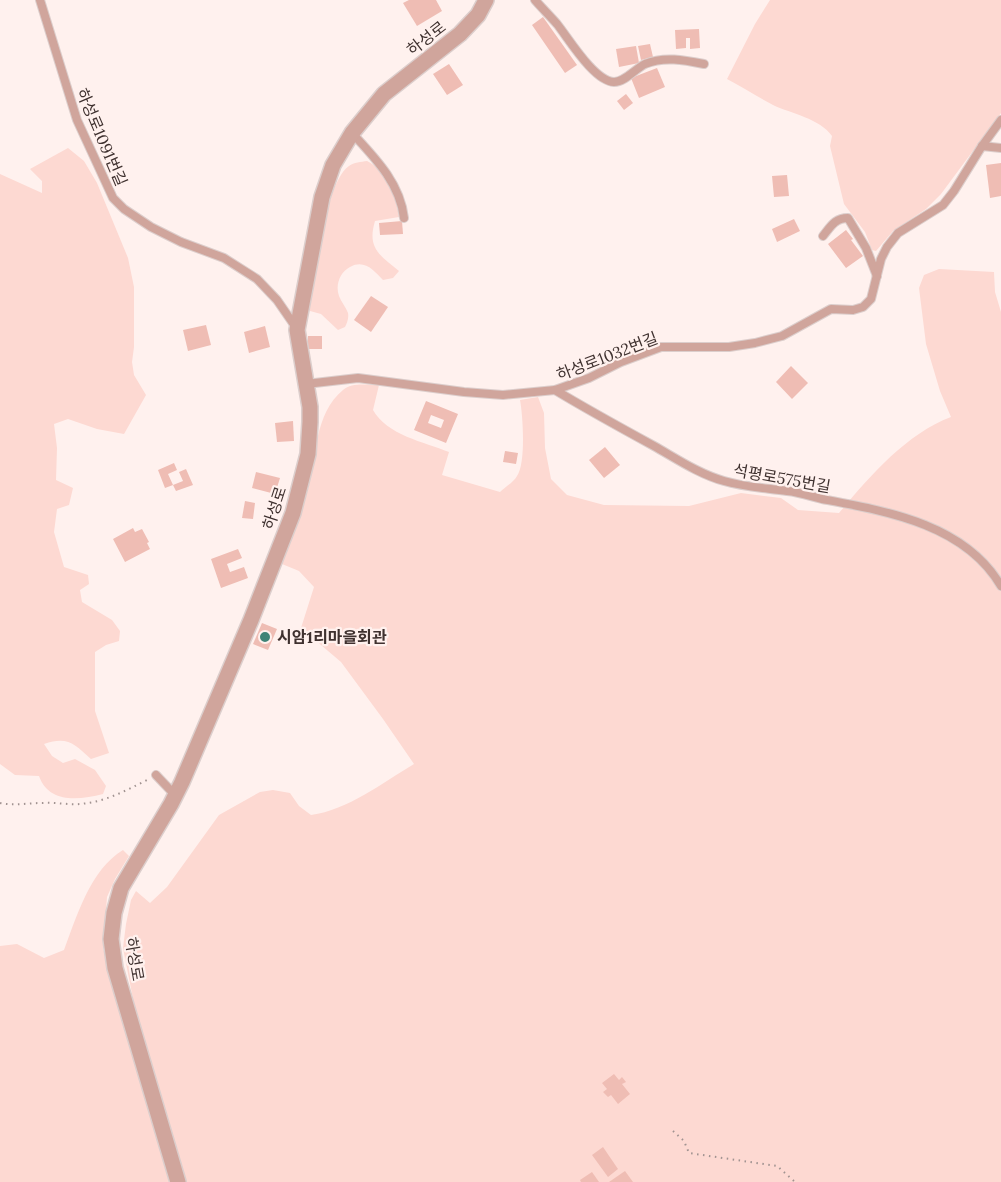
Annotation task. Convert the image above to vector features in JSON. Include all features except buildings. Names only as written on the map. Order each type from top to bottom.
[{"type":"street","name":"하성로","points":[[178,1182],[118,979],[111,939],[114,913],[121,888],[175,795],[251,620],[293,513],[304,473],[310,437],[310,407],[297,330],[322,197],[333,165],[352,133],[369,111],[400,80],[460,34],[478,15],[486,0]]},
{"type":"lane","name":"하성로1091번길","points":[[40,0],[77,120],[113,198],[151,227],[181,242],[224,258]]},
{"type":"lane","points":[[535,0],[556,22],[589,66],[605,80],[613,82],[622,80],[636,69],[662,59],[704,64]]},
{"type":"lane","name":"하성로1032번길","points":[[306,384],[358,378],[503,395],[555,390],[661,347],[729,346],[755,343],[782,336],[831,309],[853,310],[863,307],[871,299],[881,259],[898,233],[942,205],[954,191],[1001,120]]},
{"type":"lane","points":[[352,133],[394,185],[403,206],[404,218]]},
{"type":"lane","points":[[982,146],[1001,148]]},
{"type":"lane","points":[[823,236],[834,221],[848,218],[866,248],[877,276]]},
{"type":"lane","name":"하성로","points":[[224,258],[257,279],[277,300],[297,330]]},
{"type":"lane","name":"석평로575번길","points":[[555,390],[677,459],[722,481],[856,504],[912,519],[939,531],[963,546],[982,562],[1001,586]]},
{"type":"lane","points":[[156,775],[175,795]]},
{"type":"path","points":[[0,803],[12,805],[97,802],[121,794],[156,775]]},
{"type":"path","points":[[673,1131],[684,1141],[690,1153],[777,1166],[795,1182]]},
{"type":"shaded area","points":[[770,0],[1001,0],[1001,113],[941,194],[926,209],[893,231],[876,251],[872,250],[865,232],[844,204],[830,146],[832,136],[827,130],[813,121],[773,105],[727,79]]},
{"type":"shaded area","points":[[68,148],[84,161],[97,183],[128,258],[134,287],[132,362],[134,375],[146,395],[124,434],[97,429],[68,419],[54,424],[57,448],[56,480],[73,488],[69,505],[57,509],[54,532],[64,567],[88,575],[89,584],[80,590],[82,602],[112,620],[120,631],[119,641],[95,652],[95,711],[109,753],[91,759],[80,749],[65,741],[44,744],[52,756],[63,763],[75,759],[95,770],[106,786],[103,794],[84,798],[57,796],[44,785],[39,776],[15,775],[0,764],[0,174],[42,193],[42,181],[30,169]]},
{"type":"shaded area","points":[[367,161],[385,177],[396,201],[399,217],[375,221],[373,238],[376,250],[399,271],[393,278],[383,280],[365,265],[355,265],[344,272],[338,283],[338,292],[348,317],[345,327],[338,330],[321,314],[310,311],[318,254],[327,210],[341,175],[349,166]]},
{"type":"shaded area","points":[[939,269],[994,272],[995,292],[1001,312],[1001,1182],[185,1182],[137,1019],[123,948],[131,900],[136,891],[150,903],[167,887],[219,815],[260,792],[273,790],[290,793],[299,806],[311,815],[351,802],[414,764],[341,662],[301,628],[314,587],[299,571],[282,564],[308,489],[322,423],[334,400],[347,387],[360,384],[379,385],[373,410],[379,419],[397,432],[449,452],[442,475],[500,492],[517,476],[522,461],[520,400],[538,397],[544,413],[545,448],[551,479],[567,495],[604,505],[689,506],[741,493],[781,498],[798,510],[839,513],[876,471],[904,445],[935,424],[951,417],[940,391],[926,344],[919,288],[924,275]]},
{"type":"shaded area","points":[[123,850],[129,856],[107,897],[103,948],[169,1182],[0,1182],[0,946],[17,944],[44,958],[64,950],[93,881],[102,869]]},
{"type":"place","name":"시암1리마을회관","points":[[265,637]]}]
